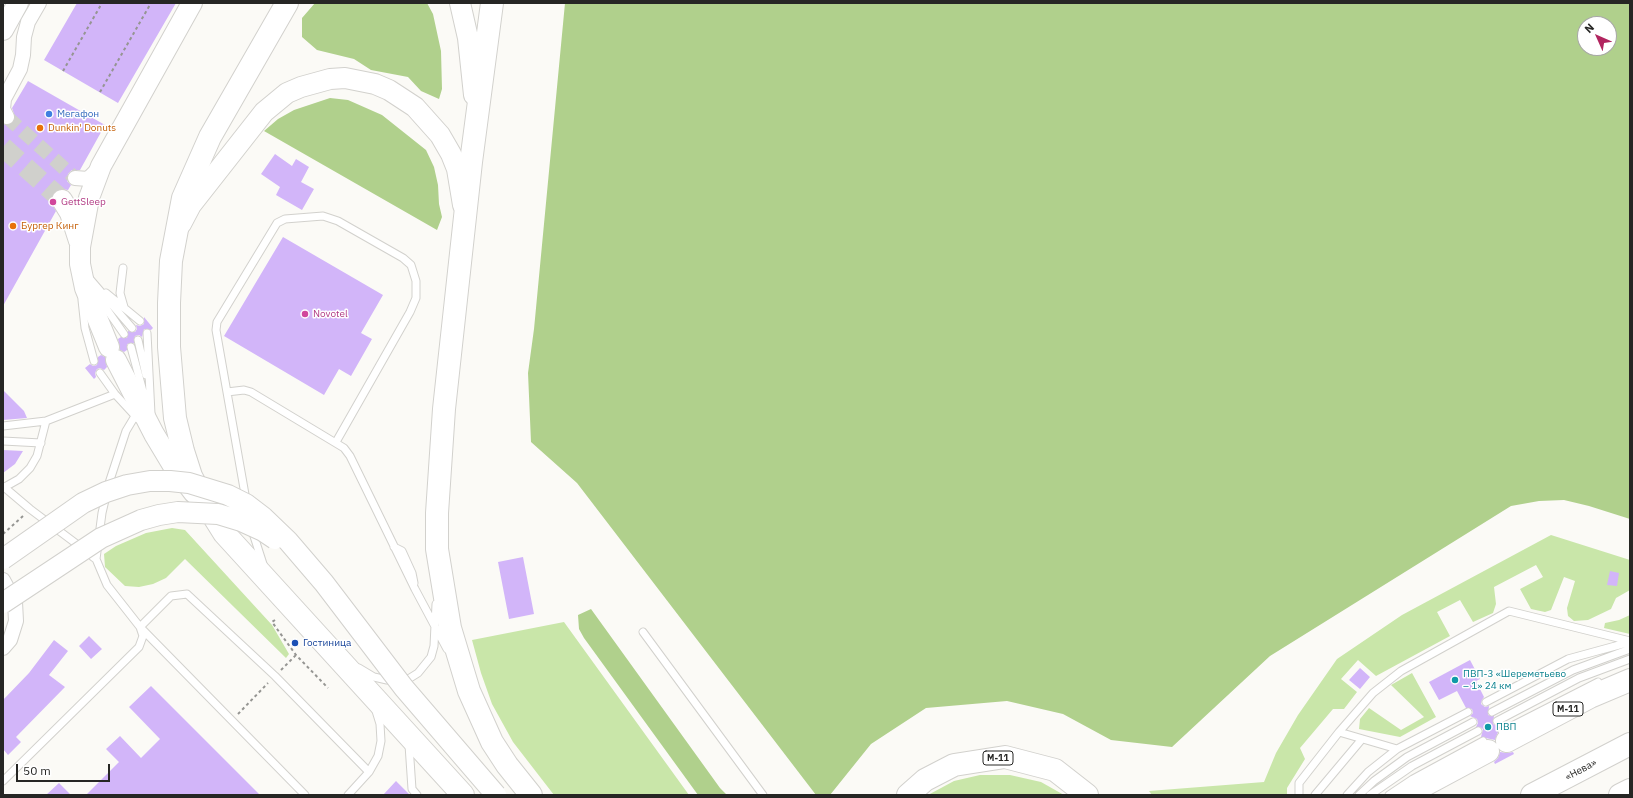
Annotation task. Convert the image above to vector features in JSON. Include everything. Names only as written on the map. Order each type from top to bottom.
[{"type":"main road","points":[[287,3],[210,137],[184,198],[175,234],[171,261],[169,303],[169,347],[175,418],[183,451],[192,476],[204,502],[224,533],[463,795]]},
{"type":"main road","points":[[492,3],[474,139],[444,409],[437,513],[437,549],[441,582],[450,628],[463,675],[481,722],[492,742],[507,765],[531,795]]},
{"type":"main road","name":"М-11","points":[[1406,795],[1495,741],[1630,680]]},
{"type":"main road","name":"«Нева»","points":[[1532,795],[1630,744]]},
{"type":"main road","name":"М-11","points":[[908,795],[925,780],[954,765],[1005,757],[1055,770],[1087,795]]},
{"type":"main road","points":[[1620,795],[1630,790]]},
{"type":"street","points":[[3,30],[18,3]]},
{"type":"street","points":[[7,117],[3,109],[4,99],[20,69],[23,55],[24,37],[28,22],[39,3]]},
{"type":"street","points":[[80,255],[89,198],[100,166],[192,3]]},
{"type":"street","points":[[460,6],[473,81],[474,139]]},
{"type":"street","points":[[175,234],[191,205],[264,112],[287,93],[315,82],[345,78],[375,84],[402,97],[426,118],[440,135],[451,154],[457,169],[465,217]]},
{"type":"street","points":[[75,178],[88,179],[100,166]]},
{"type":"street","points":[[62,200],[76,226],[80,255],[113,354],[146,422],[172,464],[224,533]]},
{"type":"street","points":[[3,559],[59,519],[106,492],[134,484],[170,481],[189,483],[210,488],[246,504],[276,528],[318,575],[404,688],[496,795]]},
{"type":"street","points":[[3,603],[107,535],[141,520],[178,512],[218,514],[241,520],[263,531],[288,548],[318,575]]},
{"type":"street","points":[[3,580],[15,602],[16,621],[10,640],[3,648]]},
{"type":"lane","points":[[277,590],[259,553],[247,508],[216,330],[217,322],[277,223],[285,219],[323,216],[338,221],[403,258],[411,265],[416,281],[416,298],[410,312],[336,442]]},
{"type":"lane","points":[[80,255],[90,285],[124,334]]},
{"type":"lane","points":[[80,255],[80,289],[85,328],[94,361]]},
{"type":"lane","points":[[123,268],[120,294],[124,307]]},
{"type":"lane","points":[[89,285],[124,307],[140,321]]},
{"type":"lane","points":[[89,285],[132,328]]},
{"type":"lane","points":[[146,422],[150,395],[147,333]]},
{"type":"lane","points":[[138,340],[150,395]]},
{"type":"lane","points":[[131,347],[146,422]]},
{"type":"lane","points":[[100,373],[115,394],[146,422]]},
{"type":"lane","points":[[227,392],[244,390],[251,392],[336,442],[350,456],[436,631],[463,675]]},
{"type":"lane","points":[[3,426],[46,421],[115,394]]},
{"type":"lane","points":[[46,421],[37,456],[30,468],[19,479],[3,488],[96,559],[107,585],[140,627],[305,795]]},
{"type":"lane","points":[[96,559],[102,513],[109,482],[126,431],[146,422]]},
{"type":"lane","points":[[3,441],[41,443]]},
{"type":"lane","points":[[328,646],[374,677],[387,680],[399,681],[410,678],[425,666],[431,657],[436,631],[437,549]]},
{"type":"lane","points":[[140,627],[171,596],[187,594],[275,676],[369,772]]},
{"type":"lane","points":[[1298,795],[1299,783],[1339,732],[1373,693],[1395,675],[1509,611],[1630,641]]},
{"type":"lane","points":[[3,781],[139,647],[143,636],[140,627]]},
{"type":"lane","points":[[643,632],[763,795]]},
{"type":"lane","points":[[1486,702],[1568,658],[1630,641]]},
{"type":"lane","points":[[1492,712],[1573,670],[1630,649]]},
{"type":"lane","points":[[1497,721],[1579,678],[1630,659]]},
{"type":"lane","points":[[1389,795],[1413,779],[1495,741],[1585,687],[1603,680]]},
{"type":"lane","points":[[1612,696],[1630,687]]},
{"type":"lane","points":[[348,795],[369,772],[378,756],[381,740],[380,724],[368,692]]},
{"type":"lane","points":[[1347,795],[1368,772],[1397,749],[1468,712]]},
{"type":"lane","points":[[1359,795],[1374,781],[1408,757],[1473,722]]},
{"type":"lane","points":[[1370,795],[1412,766],[1478,731]]},
{"type":"lane","points":[[1339,732],[1397,749]]},
{"type":"lane","points":[[408,735],[412,790],[417,795]]},
{"type":"lane","points":[[1315,795],[1362,739]]},
{"type":"path","points":[[63,71],[102,3]]},
{"type":"path","points":[[100,92],[151,3]]},
{"type":"path","points":[[3,534],[30,509]]},
{"type":"path","points":[[275,620],[272,622],[296,655],[328,688]]},
{"type":"path","points":[[232,720],[296,655]]},
{"type":"green space","points":[[315,3],[427,3],[433,14],[441,51],[442,89],[439,99],[421,91],[408,77],[371,70],[354,59],[317,50],[302,37],[302,18]]},
{"type":"green space","points":[[565,3],[1630,3],[1630,519],[1564,500],[1539,501],[1511,506],[1270,656],[1172,747],[1111,740],[1063,714],[1007,701],[926,708],[871,744],[830,795],[816,795],[577,483],[531,442],[528,373],[534,329]]},
{"type":"green space","points":[[330,98],[348,100],[382,115],[426,150],[434,167],[438,185],[439,204],[442,217],[437,230],[264,131],[278,119],[294,110]]},
{"type":"green space","points":[[172,528],[185,530],[272,625],[289,654],[286,658],[185,559],[166,578],[153,584],[139,587],[125,586],[105,567],[104,554],[116,546],[146,533]]},
{"type":"green space","points":[[1551,535],[1630,560],[1630,590],[1616,598],[1611,609],[1588,620],[1574,621],[1568,616],[1567,608],[1575,581],[1564,577],[1551,610],[1545,612],[1531,609],[1520,589],[1543,577],[1536,565],[1494,587],[1496,604],[1493,613],[1473,622],[1460,600],[1437,612],[1450,636],[1376,676],[1358,660],[1341,679],[1357,692],[1344,709],[1333,709],[1300,748],[1305,759],[1287,788],[1287,795],[1152,795],[1149,791],[1264,782],[1276,753],[1298,715],[1337,659],[1402,615]]},
{"type":"green space","points":[[591,609],[720,788],[727,795],[698,795],[584,638],[579,629],[578,615]]},
{"type":"green space","points":[[1630,615],[1630,634],[1604,628],[1605,623],[1619,620]]},
{"type":"green space","points":[[564,622],[689,795],[554,795],[513,742],[492,704],[481,673],[472,640]]},
{"type":"green space","points":[[1412,673],[1436,717],[1400,737],[1359,729],[1360,719],[1369,708],[1401,730],[1424,717],[1391,685]]},
{"type":"green space","points":[[980,775],[1010,775],[1041,782],[1064,795],[928,795],[954,781]]},
{"type":"building","points":[[77,3],[176,3],[118,103],[44,60]]},
{"type":"building","points":[[28,81],[105,125],[80,170],[72,170],[68,174],[67,181],[71,185],[68,190],[61,189],[52,194],[51,201],[56,211],[3,306],[3,124],[10,125],[14,121],[15,117],[12,108]]},
{"type":"building","points":[[275,154],[292,166],[296,159],[309,167],[301,182],[314,189],[302,210],[276,195],[280,187],[261,174]]},
{"type":"building","name":"Novotel","points":[[283,237],[383,295],[361,333],[372,339],[351,376],[339,369],[324,395],[224,336]]},
{"type":"building","points":[[144,317],[153,328],[151,330],[144,329],[142,337],[139,335],[135,336],[134,343],[127,344],[127,350],[124,352],[120,350],[118,339],[121,337],[127,338],[128,331],[135,332],[137,329],[136,325],[140,326],[144,324]]},
{"type":"building","points":[[101,355],[105,357],[107,367],[104,370],[100,368],[97,369],[95,373],[96,377],[94,379],[85,368],[90,364],[93,366],[97,365],[98,357]]},
{"type":"building","points":[[3,390],[24,411],[27,418],[3,420]]},
{"type":"building","points":[[3,450],[23,451],[15,464],[3,473]]},
{"type":"building","points":[[523,557],[534,614],[509,619],[498,562]]},
{"type":"building","points":[[1610,571],[1619,573],[1617,586],[1607,585]]},
{"type":"building","points":[[89,636],[102,649],[91,659],[79,646]]},
{"type":"building","points":[[54,640],[68,651],[49,675],[65,687],[16,737],[21,742],[8,755],[3,749],[3,700],[29,673]]},
{"type":"building","points":[[1470,660],[1480,679],[1476,681],[1484,697],[1481,704],[1485,707],[1489,706],[1488,715],[1494,716],[1493,724],[1500,727],[1495,740],[1481,737],[1483,729],[1476,727],[1478,723],[1477,719],[1470,716],[1473,713],[1472,709],[1466,708],[1457,691],[1439,700],[1429,682]]},
{"type":"building","points":[[1360,668],[1370,677],[1360,689],[1349,680]]},
{"type":"building","points":[[151,686],[260,795],[86,795],[119,762],[106,749],[120,736],[141,758],[160,739],[129,707]]},
{"type":"building","points":[[1500,752],[1513,752],[1514,754],[1495,764],[1494,762],[1498,758]]},
{"type":"building","points":[[396,781],[410,795],[383,795]]},
{"type":"building","points":[[59,783],[71,795],[46,795]]},
{"type":"tunnel","points":[[7,117],[75,178]]},
{"type":"tunnel","points":[[3,147],[62,200]]},
{"type":"place","name":"Мегафон","points":[[49,114]]},
{"type":"place","name":"Dunkin' Donuts","points":[[40,128]]},
{"type":"place","name":"GettSleep","points":[[53,202]]},
{"type":"place","name":"Бургер Кинг","points":[[13,226]]},
{"type":"place","name":"Novotel","points":[[305,314]]},
{"type":"place","name":"Гостиница","points":[[295,643]]},
{"type":"place","name":"ПВП-3 «Шереметьево – 1» 24 км","points":[[1455,680]]},
{"type":"place","name":"ПВП","points":[[1488,727]]}]
